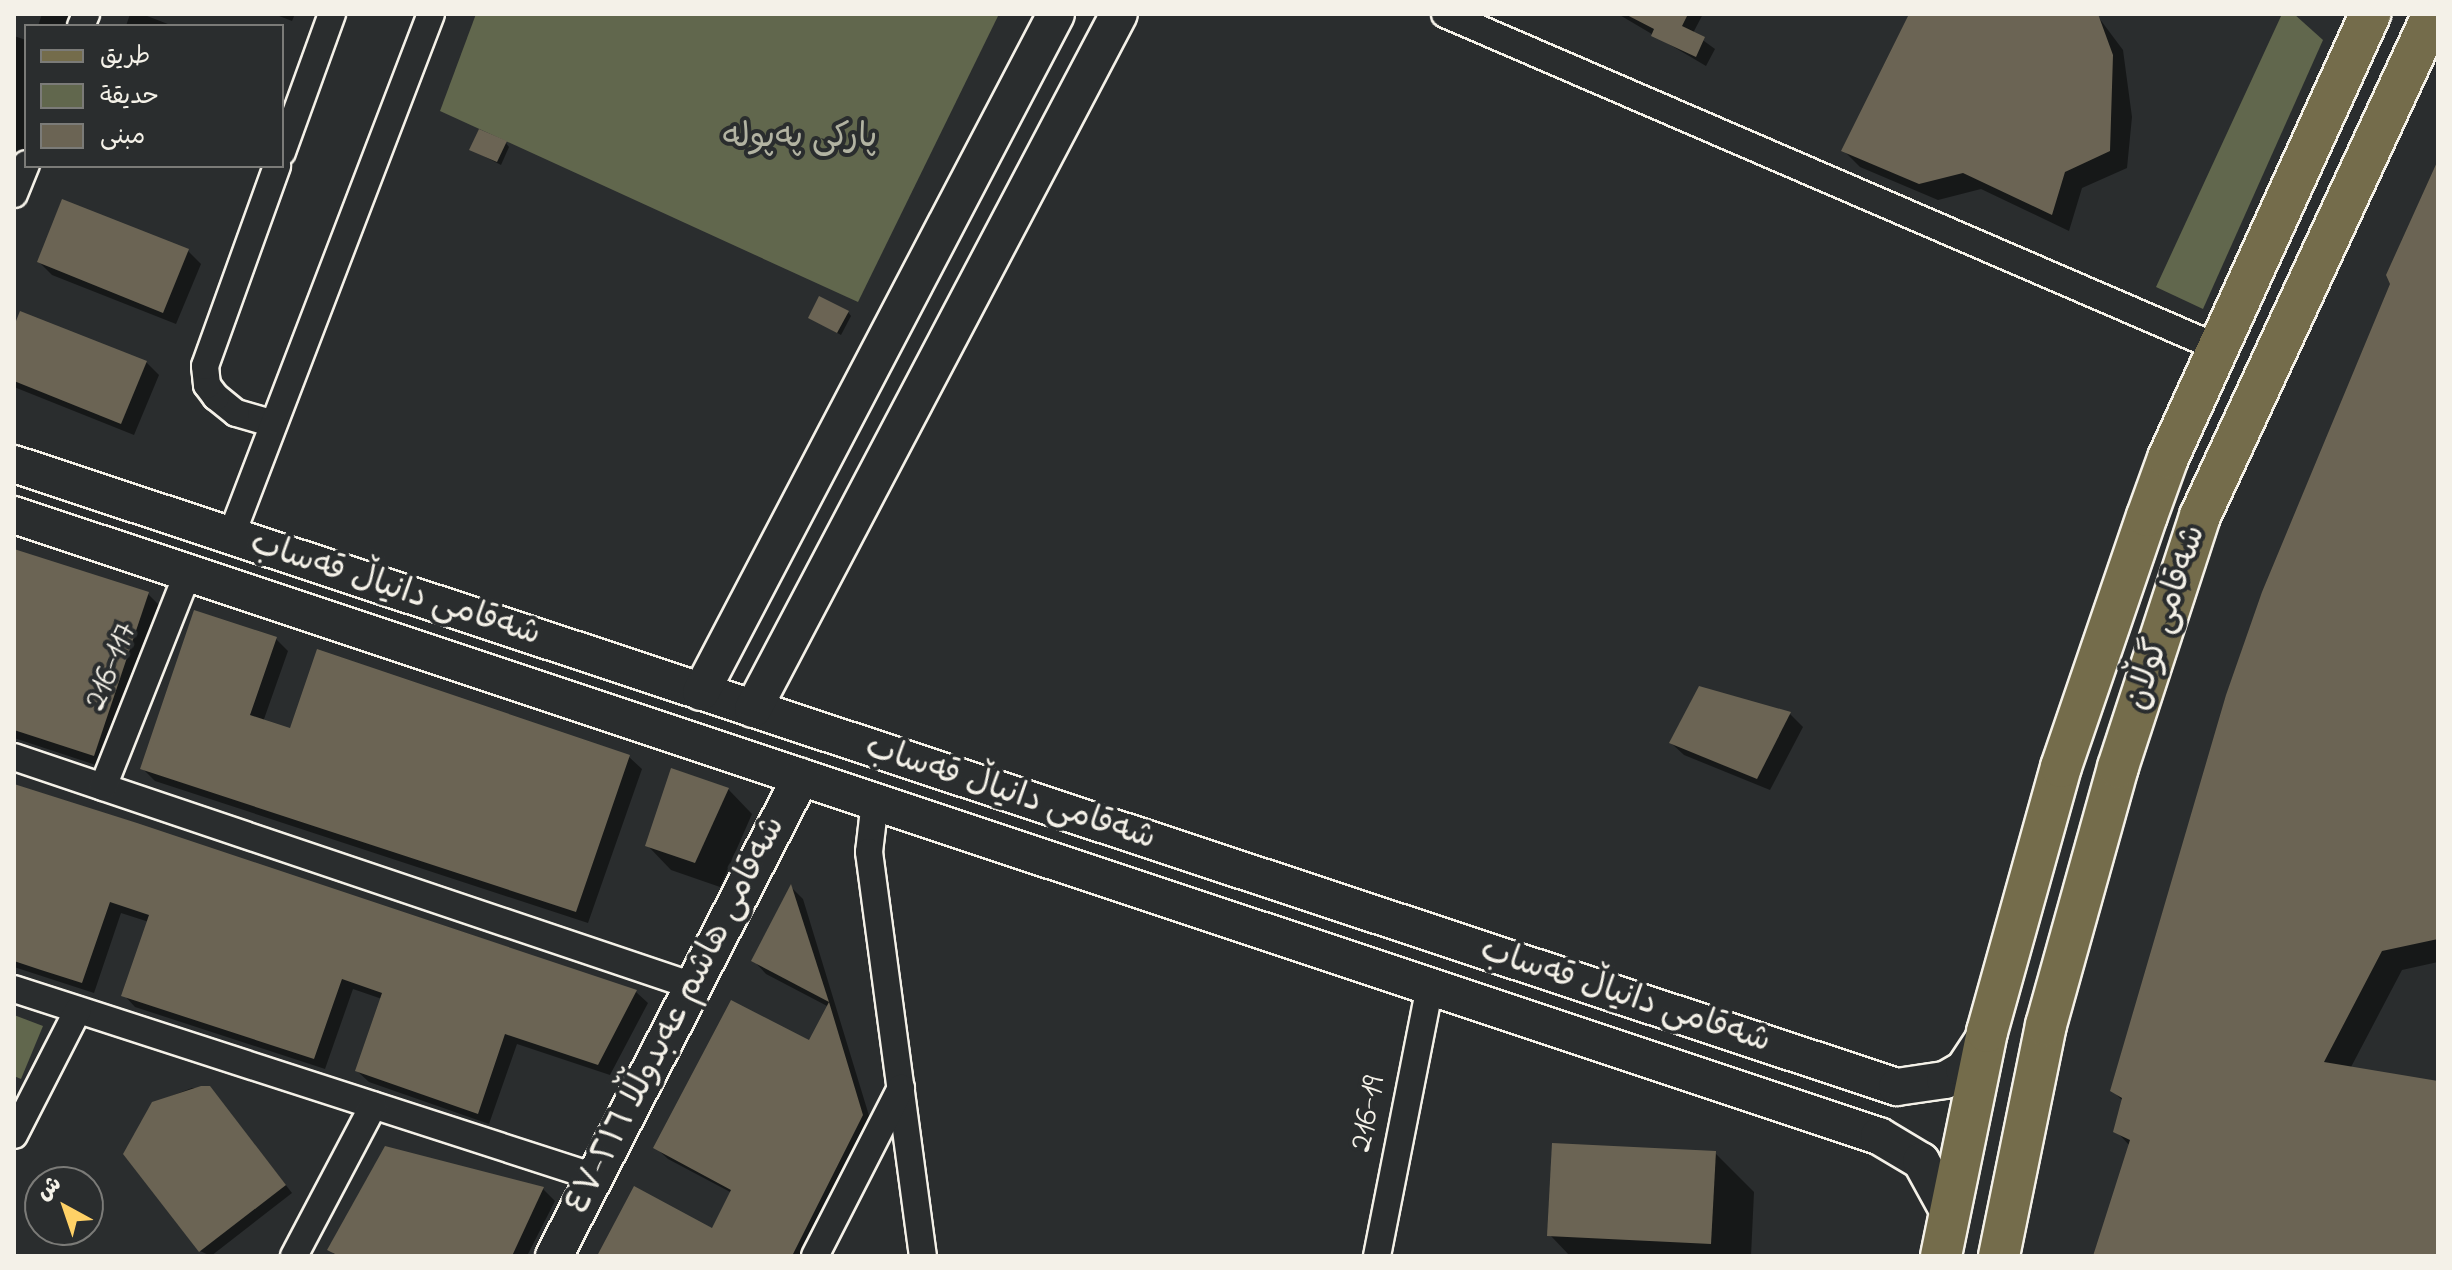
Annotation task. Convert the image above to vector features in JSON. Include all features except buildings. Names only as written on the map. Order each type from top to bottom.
[{"type":"main road","name":"شەقامی گوڵان","points":[[1941,1256],[1987,1032],[2061,767],[2147,516],[2168,458],[2221,349],[2370,14]]},
{"type":"main road","name":"شەقامی گوڵان","points":[[1999,1256],[2046,1025],[2118,767],[2200,516],[2433,14]]},
{"type":"street","points":[[284,146],[332,14]]},
{"type":"street","points":[[231,536],[271,423],[431,14]]},
{"type":"street","points":[[701,692],[1056,14]]},
{"type":"street","points":[[753,709],[1119,14]]},
{"type":"street","points":[[1445,14],[2221,349]]},
{"type":"street","points":[[14,194],[24,168]]},
{"type":"street","points":[[271,423],[236,413],[216,397],[207,385],[205,366],[276,168]]},
{"type":"street","name":"شەقامی دانیاڵ قەساب","points":[[14,464],[1890,1084],[1914,1088],[1945,1080],[1971,1060],[1987,1032]]},
{"type":"street","name":"شەقامی دانیاڵ قەساب","points":[[14,515],[1866,1132],[1921,1161],[1950,1214]]},
{"type":"street","name":"216-117","points":[[103,787],[188,572]]},
{"type":"street","points":[[425,652],[443,606]]},
{"type":"street","points":[[14,757],[693,986]]},
{"type":"street","name":"شەقامی هاشم عەبدوڵڵا ٢١٦-٤٧","points":[[554,1256],[801,777]]},
{"type":"street","points":[[875,801],[869,852],[923,1256]]},
{"type":"street","name":"216-19","points":[[1377,1256],[1430,986]]},
{"type":"street","points":[[14,989],[595,1177]]},
{"type":"street","points":[[14,1135],[78,1010]]},
{"type":"street","points":[[1866,1132],[1876,1132],[1893,1122],[1899,1102],[1890,1084]]},
{"type":"street","points":[[815,1256],[901,1088]]},
{"type":"street","points":[[294,1256],[373,1106]]},
{"type":"green space","name":"پارکی پەپولە","points":[[476,14],[999,14],[858,302],[440,111]]},
{"type":"green space","points":[[2282,14],[2294,14],[2323,40],[2203,309],[2156,287]]},
{"type":"green space","points":[[14,1015],[43,1026],[21,1079],[14,1076]]}]
